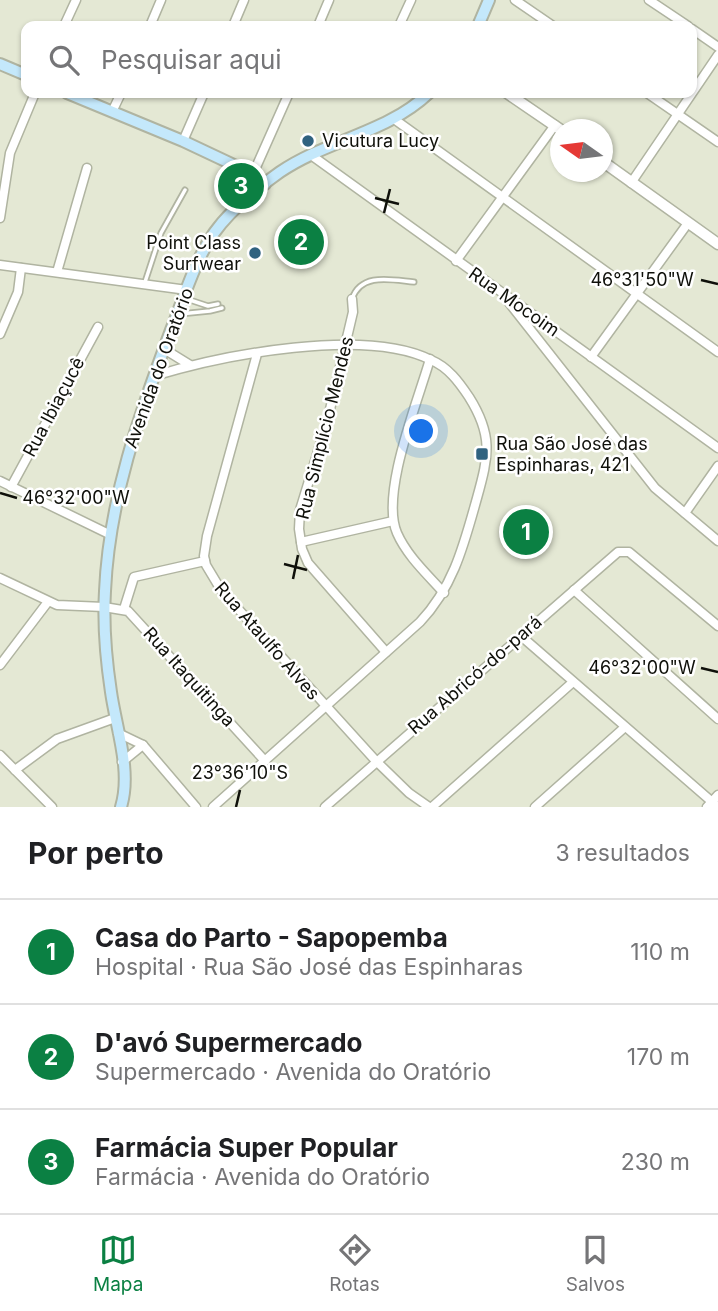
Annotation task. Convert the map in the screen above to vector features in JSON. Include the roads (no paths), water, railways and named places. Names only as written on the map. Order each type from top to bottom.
[{"type":"main road","points":[[480,21],[489,0]]},
{"type":"main road","points":[[0,64],[21,73]]},
{"type":"main road","points":[[79,98],[183,141],[253,174],[265,184]]},
{"type":"main road","name":"Avenida do Oratório","points":[[121,807],[124,794],[122,762],[107,663],[104,607],[111,535],[132,439],[185,294],[216,231],[247,198],[311,155],[394,119],[424,98]]},
{"type":"street","points":[[66,21],[76,0]]},
{"type":"street","points":[[152,21],[161,0]]},
{"type":"street","points":[[235,21],[244,0]]},
{"type":"street","points":[[320,21],[329,0]]},
{"type":"street","points":[[401,21],[411,0]]},
{"type":"street","points":[[515,0],[546,21]]},
{"type":"street","points":[[649,0],[680,21]]},
{"type":"street","points":[[697,33],[718,47]]},
{"type":"street","points":[[697,86],[718,55]]},
{"type":"street","points":[[0,218],[10,153],[33,98]]},
{"type":"street","points":[[112,112],[119,98]]},
{"type":"street","points":[[183,141],[202,98]]},
{"type":"street","points":[[253,174],[287,98]]},
{"type":"street","points":[[514,98],[550,122]]},
{"type":"street","points":[[655,98],[718,142]]},
{"type":"street","points":[[631,183],[689,98]]},
{"type":"street","points":[[394,119],[718,352]]},
{"type":"street","points":[[456,261],[550,137]]},
{"type":"street","name":"Rua Mocoim","points":[[311,155],[718,448]]},
{"type":"street","points":[[57,272],[87,168]]},
{"type":"street","points":[[613,169],[718,244]]},
{"type":"street","points":[[591,357],[688,223]]},
{"type":"street","points":[[0,265],[144,284],[185,294]]},
{"type":"street","points":[[0,334],[18,292],[21,268]]},
{"type":"street","points":[[500,293],[655,488],[718,541]]},
{"type":"street","name":"Rua Simplício Mendes","points":[[352,299],[353,312],[327,422],[300,510],[301,542],[308,563],[315,573],[386,652]]},
{"type":"street","name":"Rua Ibiaçucê","points":[[11,487],[97,327]]},
{"type":"street","points":[[154,376],[190,365],[257,354],[346,344],[378,347],[430,359],[452,374],[482,417],[487,445],[474,510],[444,593],[421,622],[214,807]]},
{"type":"street","points":[[164,349],[190,365]]},
{"type":"street","name":"Rua Ataulfo Alves","points":[[257,354],[207,536],[205,561],[212,579],[221,590],[326,707],[409,793],[430,807]]},
{"type":"street","points":[[430,359],[396,473],[391,499],[396,532],[407,550],[444,593]]},
{"type":"street","points":[[685,513],[718,466]]},
{"type":"street","points":[[0,481],[111,535]]},
{"type":"street","points":[[301,542],[393,521]]},
{"type":"street","name":"Rua Abricó-do-pará","points":[[325,807],[618,552],[629,552],[718,626]]},
{"type":"street","points":[[0,578],[47,603],[76,608],[124,609],[134,577],[205,561]]},
{"type":"street","points":[[574,590],[718,719]]},
{"type":"street","points":[[0,665],[47,603]]},
{"type":"street","name":"Rua Itaquitinga","points":[[124,609],[265,761]]},
{"type":"street","points":[[521,636],[712,805],[718,795]]},
{"type":"street","points":[[430,807],[573,681]]},
{"type":"street","points":[[15,770],[57,739],[115,718]]},
{"type":"street","points":[[535,807],[625,727]]},
{"type":"street","points":[[118,733],[143,745],[196,807]]},
{"type":"street","points":[[122,762],[143,745]]},
{"type":"street","points":[[0,755],[52,807]]},
{"type":"lane","points":[[144,284],[161,233],[185,190]]},
{"type":"lane","points":[[352,299],[365,282],[381,279],[414,282]]},
{"type":"lane","points":[[178,314],[210,312],[220,306],[208,306],[185,294]]},
{"type":"place","name":"Vicutura Lucy","points":[[308,141]]},
{"type":"place","name":"Farmácia Super Popular","points":[[241,186]]},
{"type":"place","name":"D'avó Supermercado","points":[[301,242]]},
{"type":"place","name":"Point Class Surfwear","points":[[255,253]]},
{"type":"place","name":"Rua São José das Espinharas, 421","points":[[482,454]]},
{"type":"place","name":"Casa do Parto - Sapopemba","points":[[526,532]]}]
